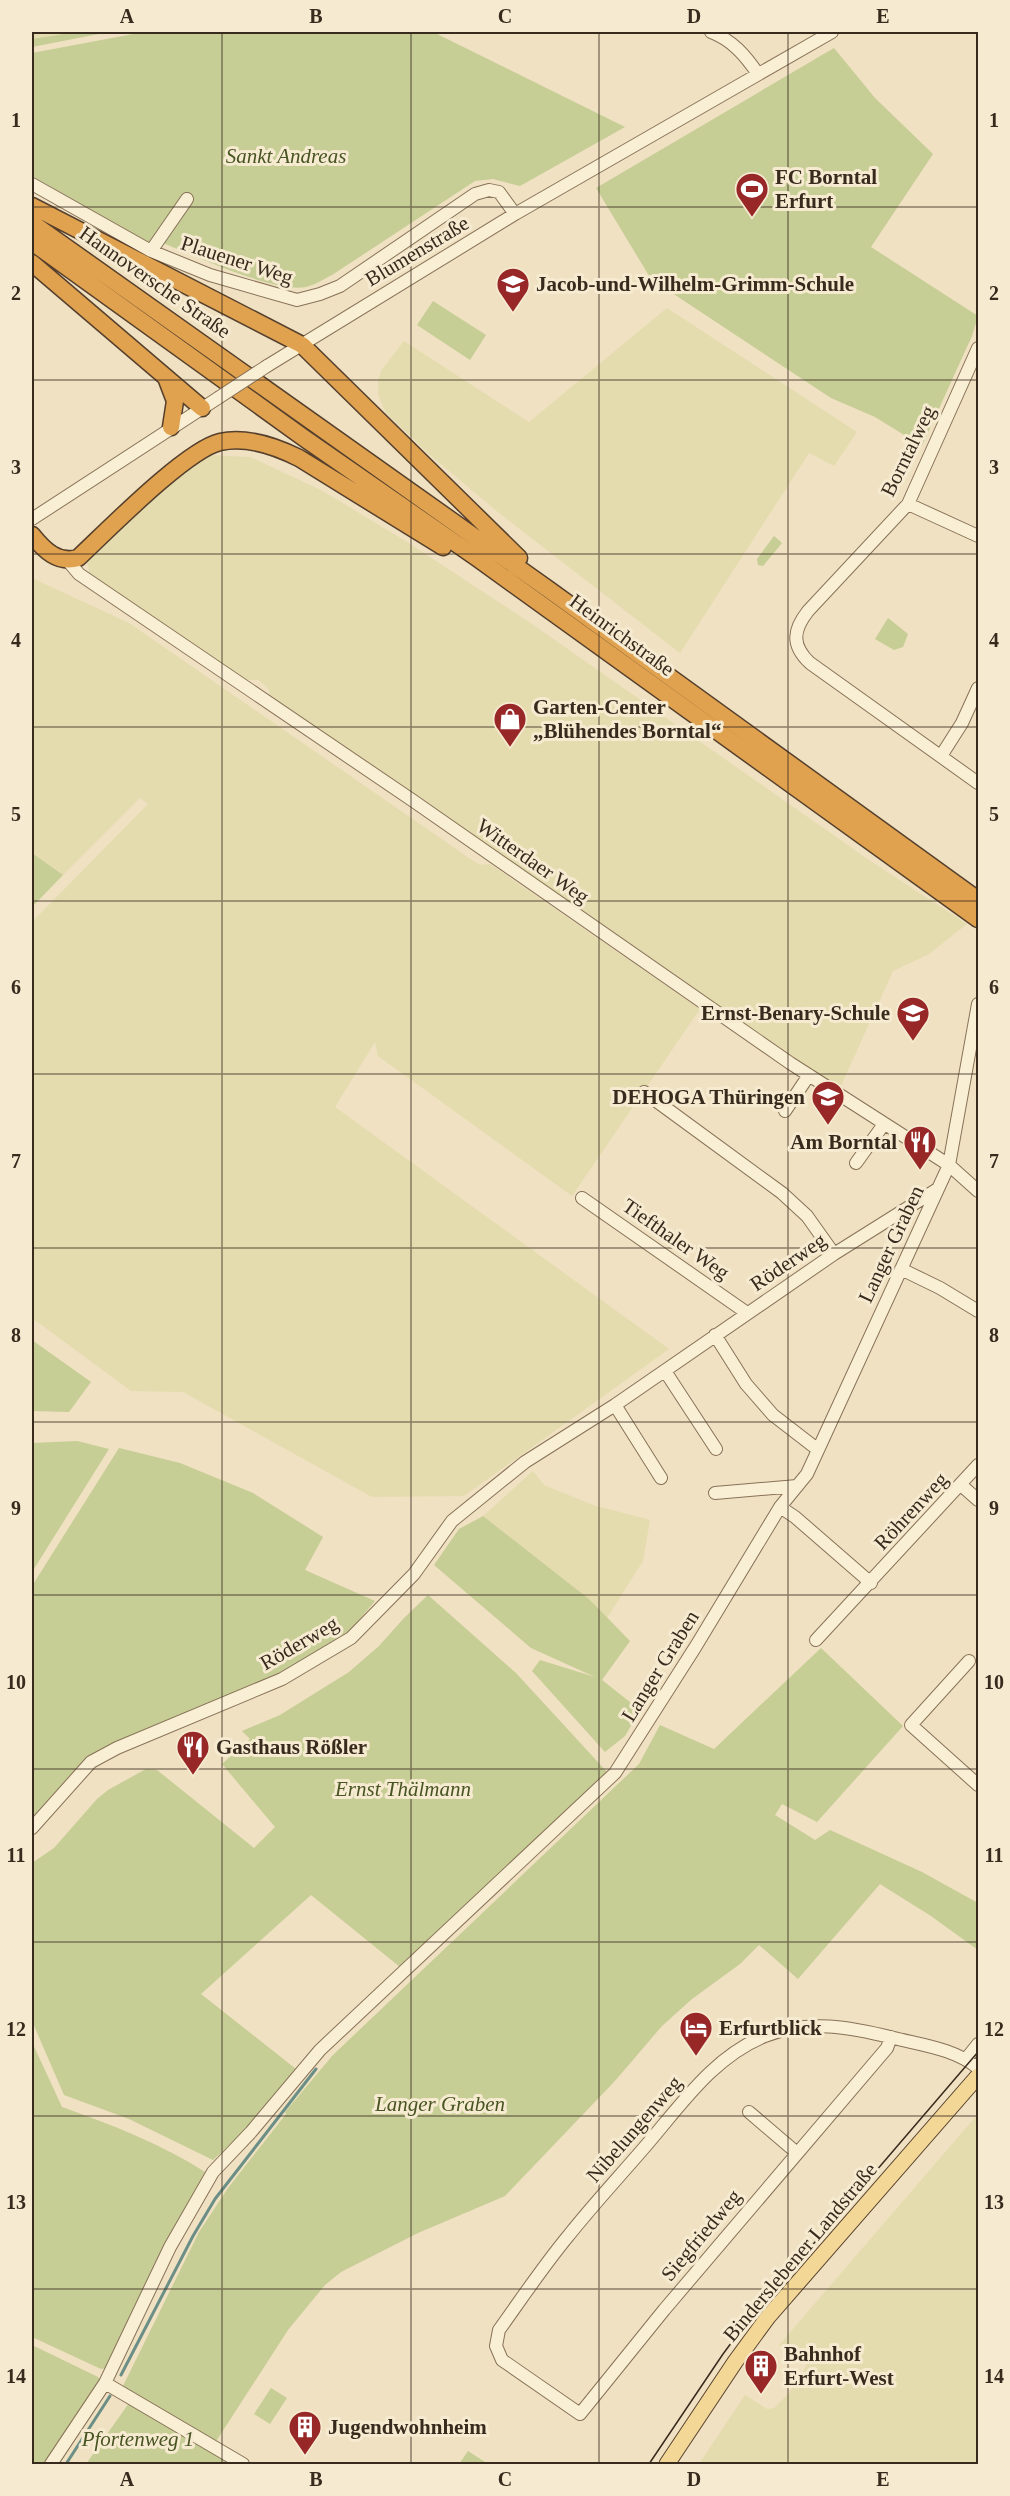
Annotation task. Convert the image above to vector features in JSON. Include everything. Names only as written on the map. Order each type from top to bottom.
[{"type":"highway","points":[[32,206],[302,345],[532,570],[548,589]]},
{"type":"highway","name":"Hannoversche Straße","points":[[32,222],[252,378]]},
{"type":"highway","name":"Hannoversche Straße","points":[[32,242],[237,389]]},
{"type":"highway","points":[[32,263],[202,408]]},
{"type":"highway","points":[[165,377],[176,401],[171,428]]},
{"type":"highway","name":"Heinrichstraße","points":[[252,378],[978,900]]},
{"type":"highway","name":"Heinrichstraße","points":[[237,389],[477,558],[978,920]]},
{"type":"highway","points":[[32,535],[45,550],[68,561],[78,558],[178,467],[200,451],[219,442],[251,441],[279,448],[299,458],[461,558],[477,558]]},
{"type":"main road","name":"Binderslebener Landstraße","points":[[667,2464],[728,2372],[768,2318],[978,2076]]},
{"type":"street","points":[[711,32],[723,36],[744,53],[758,74]]},
{"type":"street","name":"Blumenstraße","points":[[32,519],[267,366],[516,214],[832,32]]},
{"type":"street","name":"Plauener Weg","points":[[32,184],[151,251],[210,275],[297,300],[340,286],[475,194],[489,190],[499,192],[516,214]]},
{"type":"street","points":[[151,251],[187,199]]},
{"type":"street","name":"Borntalweg","points":[[941,756],[810,663],[798,645],[796,633],[799,623],[908,504],[978,348]]},
{"type":"street","points":[[908,504],[978,536]]},
{"type":"street","name":"Witterdaer Weg","points":[[68,561],[80,574],[809,1075],[949,1166],[978,1191]]},
{"type":"street","points":[[978,688],[962,723],[941,756],[978,783]]},
{"type":"street","name":"Langer Graben","points":[[51,2464],[105,2383],[170,2247],[213,2172],[251,2132],[320,2050],[615,1773],[780,1507],[807,1474],[949,1166],[978,1004]]},
{"type":"street","points":[[785,1111],[809,1075]]},
{"type":"street","points":[[644,1092],[782,1193],[807,1216],[834,1254]]},
{"type":"street","points":[[856,1163],[884,1124]]},
{"type":"street","name":"Röderweg","points":[[32,1828],[92,1762],[117,1748],[282,1679],[351,1638],[414,1574],[452,1521],[525,1462],[615,1405],[834,1254],[937,1190]]},
{"type":"street","name":"Tiefthaler Weg","points":[[582,1198],[747,1313]]},
{"type":"street","points":[[901,1269],[949,1293],[978,1311]]},
{"type":"street","points":[[715,1335],[746,1384],[773,1415],[818,1449]]},
{"type":"street","points":[[665,1371],[716,1449]]},
{"type":"street","points":[[615,1405],[661,1478]]},
{"type":"street","name":"Röhrenweg","points":[[816,1640],[978,1465]]},
{"type":"street","points":[[961,1485],[978,1500]]},
{"type":"street","points":[[715,1493],[797,1486]]},
{"type":"street","points":[[780,1507],[795,1517],[871,1583]]},
{"type":"street","points":[[969,1660],[911,1725],[978,1785]]},
{"type":"street","name":"Nibelungenweg","points":[[531,2381],[502,2360],[496,2346],[499,2330],[568,2235],[706,2076],[733,2053],[774,2033],[803,2026],[840,2027],[891,2037],[956,2054],[978,2067]]},
{"type":"street","name":"Siegfriedweg","points":[[531,2381],[580,2414],[664,2310],[887,2048],[891,2037]]},
{"type":"street","points":[[966,2059],[978,2044]]},
{"type":"street","points":[[749,2112],[797,2153]]},
{"type":"street","points":[[105,2383],[243,2464]]},
{"type":"shaded area","points":[[32,32],[76,32],[32,39]]},
{"type":"shaded area","points":[[667,308],[857,432],[834,466],[809,453],[680,653],[499,513],[429,454],[386,413],[378,395],[378,380],[381,371],[404,341],[529,422]]},
{"type":"shaded area","points":[[204,455],[250,457],[321,490],[404,540],[532,624],[869,860],[967,924],[929,954],[893,971],[840,1088],[271,699],[268,688],[258,680],[242,680],[90,575],[86,558],[187,466]]},
{"type":"shaded area","points":[[32,578],[129,623],[472,860],[480,865],[490,864],[700,1009],[572,1196],[378,1056],[375,1042],[335,1107],[669,1349],[464,1496],[372,1497],[183,1392],[131,1391],[32,1318],[32,922],[148,804],[140,798],[63,875],[32,853]]},
{"type":"shaded area","points":[[533,1471],[544,1485],[593,1505],[650,1520],[643,1561],[607,1618],[589,1599],[483,1516]]},
{"type":"shaded area","points":[[978,2114],[978,2464],[699,2464],[745,2395],[767,2409],[774,2408],[789,2393],[807,2362],[779,2345]]},
{"type":"green space","points":[[76,32],[109,32],[32,47],[32,39]]},
{"type":"green space","name":"Sankt Andreas","points":[[144,32],[433,32],[625,127],[520,186],[493,179],[475,181],[332,275],[316,283],[306,287],[275,284],[235,272],[163,243],[149,243],[32,176],[32,53]]},
{"type":"green space","name":"FC Borntal Erfurt","points":[[834,48],[875,98],[933,154],[871,247],[978,316],[972,336],[922,446],[875,417],[831,398],[651,279],[596,188]]},
{"type":"green space","points":[[433,301],[486,335],[470,360],[417,325]]},
{"type":"green space","points":[[774,536],[782,543],[763,566],[758,565],[757,559]]},
{"type":"green space","points":[[888,618],[908,634],[903,647],[894,650],[875,639]]},
{"type":"green space","points":[[32,853],[63,875],[32,907]]},
{"type":"green space","points":[[32,1340],[91,1382],[69,1412],[32,1411]]},
{"type":"green space","points":[[77,1441],[109,1449],[32,1572],[32,1443]]},
{"type":"green space","points":[[119,1448],[180,1463],[253,1493],[323,1537],[305,1570],[375,1601],[348,1633],[274,1677],[88,1758],[32,1822],[32,1586]]},
{"type":"green space","points":[[483,1516],[589,1599],[630,1641],[602,1680],[640,1710],[625,1736],[605,1752],[532,1671],[540,1660],[595,1677],[531,1648],[434,1565],[459,1529]]},
{"type":"green space","name":"Ernst Thälmann","points":[[428,1595],[516,1673],[607,1772],[400,1967],[311,1895],[201,1994],[296,2069],[247,2129],[213,2160],[129,2119],[64,2095],[32,2021],[32,1863],[54,1848],[97,1799],[108,1790],[146,1769],[157,1770],[254,1848],[275,1827],[222,1764],[250,1739],[242,1731],[280,1715],[349,1672],[379,1646]]},
{"type":"green space","name":"Langer Graben","points":[[821,1648],[903,1726],[817,1822],[782,1804],[775,1815],[815,1840],[830,1830],[922,1872],[978,1903],[978,1950],[931,1916],[880,1884],[798,1979],[759,1945],[740,1964],[692,1999],[662,2026],[614,2082],[505,2196],[418,2233],[341,2272],[325,2285],[288,2330],[215,2443],[122,2388],[199,2232],[228,2188],[286,2114],[285,2112],[333,2055],[639,1764],[660,1725],[714,1749]]},
{"type":"green space","points":[[32,2042],[62,2107],[153,2143],[205,2172],[164,2245],[106,2368],[101,2369],[32,2337]]},
{"type":"green space","points":[[32,2345],[100,2380],[45,2464],[32,2464]]},
{"type":"green space","points":[[271,2388],[287,2398],[270,2424],[254,2414]]},
{"type":"green space","name":"Pfortenweg 1","points":[[129,2403],[236,2464],[86,2464]]},
{"type":"green space","points":[[468,2451],[485,2462],[484,2464],[459,2464]]},
{"type":"waterway","points":[[121,2375],[193,2236],[215,2199],[316,2069]]},
{"type":"waterway","points":[[66,2464],[110,2396]]},
{"type":"tram line","points":[[649,2464],[749,2319],[978,2052]]},
{"type":"place","name":"FC Borntal Erfurt","points":[[752,218]]},
{"type":"place","name":"Jacob-und-Wilhelm-Grimm-Schule","points":[[513,313]]},
{"type":"place","name":"Garten-Center „Blühendes Borntal“","points":[[510,748]]},
{"type":"place","name":"Ernst-Benary-Schule","points":[[913,1042]]},
{"type":"place","name":"DEHOGA Thüringen","points":[[828,1126]]},
{"type":"place","name":"Am Borntal","points":[[920,1171]]},
{"type":"place","name":"Gasthaus Rößler","points":[[193,1776]]},
{"type":"place","name":"Erfurtblick","points":[[696,2057]]},
{"type":"place","name":"Bahnhof Erfurt-West","points":[[761,2395]]},
{"type":"place","name":"Jugendwohnheim","points":[[305,2456]]}]
